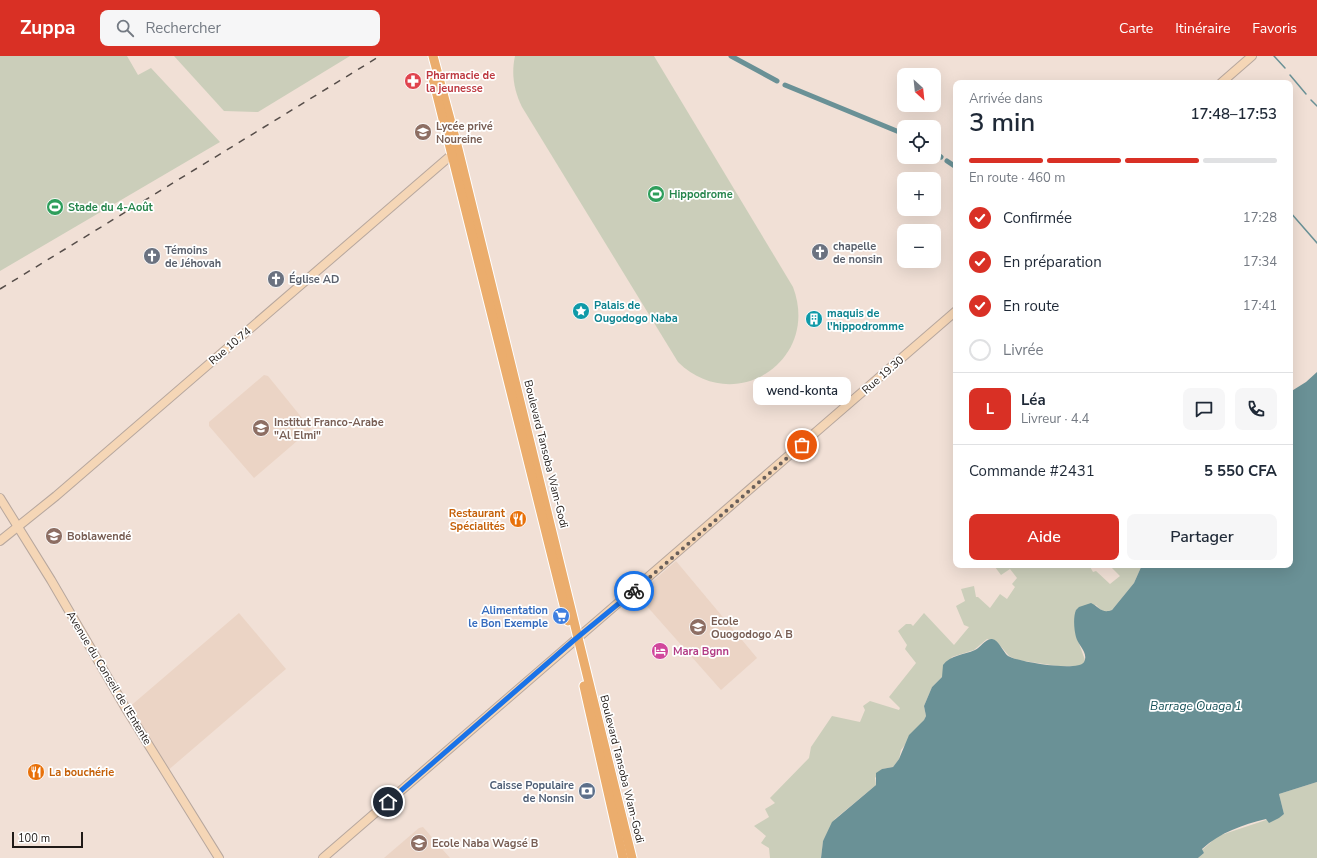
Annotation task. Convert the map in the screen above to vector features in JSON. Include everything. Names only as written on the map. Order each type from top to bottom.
[{"type":"main road","name":"Boulevard Tansoba Wam-Godi","points":[[427,56],[455,152]]},
{"type":"main road","name":"Boulevard Tansoba Wam-Godi","points":[[433,56],[455,152],[575,639],[632,858]]},
{"type":"main road","name":"Boulevard Tansoba Wam-Godi","points":[[575,639],[624,858]]},
{"type":"street","points":[[1224,80],[1252,56]]},
{"type":"street","name":"Rue 10.74","points":[[0,542],[56,496],[455,152]]},
{"type":"street","name":"Rue 19.30","points":[[323,858],[953,314]]},
{"type":"street","name":"Avenue du Conseil de l'Entente","points":[[0,498],[110,682],[219,858]]},
{"type":"shaded area","name":"Institut Franco-Arabe \"Al Elmi\"","points":[[264,375],[268,376],[311,429],[254,478],[209,426],[209,422]]},
{"type":"shaded area","name":"Ecole Ouogodogo A B","points":[[676,561],[757,658],[721,690],[637,595]]},
{"type":"shaded area","points":[[239,613],[286,669],[166,772],[127,709]]},
{"type":"shaded area","name":"Ecole Naba Wagsé B","points":[[423,827],[450,858],[384,858],[419,828]]},
{"type":"green space","name":"Stade du 4-Août","points":[[0,56],[127,56],[138,75],[151,68],[220,142],[0,271]]},
{"type":"green space","points":[[174,56],[350,56],[258,112],[224,111]]},
{"type":"green space","name":"Hippodrome","points":[[515,56],[654,56],[793,287],[798,314],[795,338],[784,358],[767,373],[746,382],[724,384],[700,378],[678,362],[522,107],[514,82],[513,69]]},
{"type":"green space","points":[[996,568],[1091,568],[1093,572],[1096,571],[1110,584],[1120,576],[1112,568],[1141,568],[1134,583],[1112,610],[1103,611],[1096,605],[1076,610],[1075,632],[1085,660],[1083,664],[1079,666],[1058,666],[1017,660],[1009,656],[998,643],[987,639],[974,650],[952,657],[942,677],[932,687],[924,706],[926,716],[924,720],[901,750],[899,759],[893,767],[882,769],[875,778],[876,785],[835,819],[823,841],[821,858],[770,858],[769,848],[761,843],[766,836],[754,826],[769,817],[765,809],[775,803],[770,798],[809,758],[811,747],[832,716],[860,722],[865,710],[863,706],[870,701],[899,710],[900,708],[889,697],[916,663],[905,649],[907,645],[898,631],[906,624],[911,624],[913,626],[924,613],[954,645],[969,627],[964,625],[956,606],[965,601],[961,589],[974,586],[976,597],[978,597],[990,608],[1000,594],[1007,599],[1015,587],[1012,584],[1017,578],[1010,569],[1001,575]]},
{"type":"green space","points":[[1317,782],[1317,858],[1198,858],[1204,853],[1202,850],[1218,836],[1284,814],[1279,794]]},
{"type":"water","name":"Barrage Ouaga 1","points":[[1317,372],[1317,782],[1279,794],[1284,814],[1279,818],[1269,823],[1266,819],[1257,821],[1224,834],[1202,849],[1204,853],[1198,858],[821,858],[823,841],[832,822],[876,785],[876,773],[882,769],[893,767],[899,759],[909,735],[926,716],[924,706],[932,687],[942,677],[943,665],[949,659],[975,650],[988,640],[992,639],[999,644],[1008,656],[1023,661],[1060,666],[1080,665],[1084,662],[1085,655],[1075,634],[1074,620],[1076,610],[1079,607],[1091,603],[1103,611],[1112,610],[1134,583],[1141,568],[1293,568],[1293,390],[1306,382]]},
{"type":"waterway","points":[[731,56],[777,81]]},
{"type":"waterway","points":[[1274,56],[1285,68]]},
{"type":"waterway","points":[[1290,75],[1306,94]]},
{"type":"waterway","points":[[785,85],[897,131]]},
{"type":"waterway","points":[[1311,100],[1317,106]]},
{"type":"waterway","points":[[947,161],[953,165]]},
{"type":"waterway","points":[[1293,215],[1317,243]]},
{"type":"railway","points":[[0,289],[380,56]]},
{"type":"way so far","points":[[634,591],[802,445]]},
{"type":"place","name":"Pharmacie de la jeunesse","points":[[413,81]]},
{"type":"place","name":"Lycée privé Noureine","points":[[423,132]]},
{"type":"place","name":"Hippodrome","points":[[656,194]]},
{"type":"place","name":"Stade du 4-Août","points":[[55,207]]},
{"type":"place","name":"chapelle de nonsin","points":[[820,252]]},
{"type":"place","name":"Témoins de Jéhovah","points":[[152,256]]},
{"type":"place","name":"Église AD","points":[[276,279]]},
{"type":"place","name":"Palais de Ougodogo Naba","points":[[581,311]]},
{"type":"place","name":"maquis de l'hippodromme","points":[[814,319]]},
{"type":"place","name":"Institut Franco-Arabe \"Al Elmi\"","points":[[261,428]]},
{"type":"place","name":"wend-konta","points":[[802,445]]},
{"type":"place","name":"Restaurant Spécialités","points":[[518,519]]},
{"type":"place","name":"Boblawendé","points":[[54,536]]},
{"type":"place","name":"Alimentation le Bon Exemple","points":[[561,616]]},
{"type":"place","name":"Ecole Ouogodogo A B","points":[[698,627]]},
{"type":"place","name":"Mara Bgnn","points":[[660,651]]},
{"type":"place","name":"La bouchérie","points":[[36,772]]},
{"type":"place","name":"Caisse Populaire de Nonsin","points":[[587,791]]},
{"type":"place","name":"Ecole Naba Wagsé B","points":[[419,843]]},
{"type":"route","points":[[388,802],[573,641],[634,591]]}]
